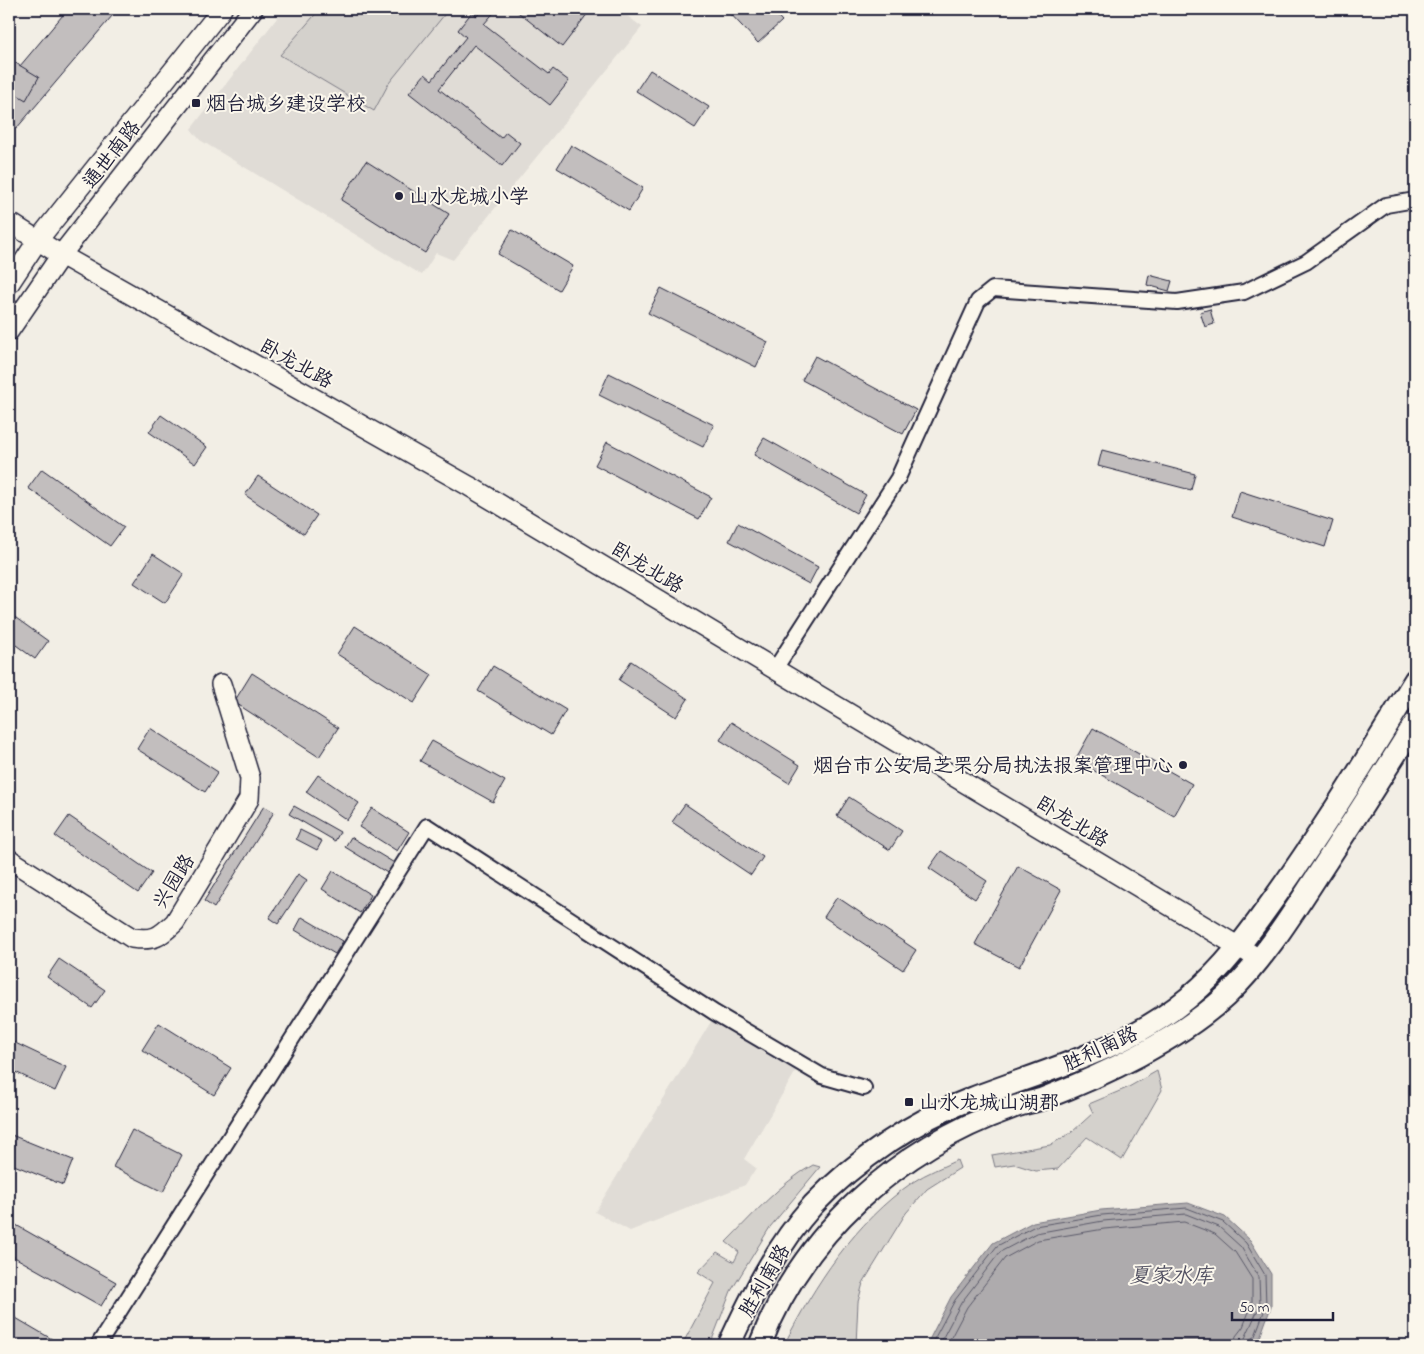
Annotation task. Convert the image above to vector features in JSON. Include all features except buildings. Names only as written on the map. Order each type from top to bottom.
[{"type":"main road","name":"胜利南路","points":[[729,1345],[749,1302],[777,1256],[813,1206],[843,1177],[891,1140],[934,1115],[972,1098],[1052,1071],[1152,1023],[1187,999],[1216,972],[1239,946],[1315,841],[1415,680]]},
{"type":"main road","name":"胜利南路","points":[[760,1345],[771,1315],[814,1246],[844,1213],[883,1178],[970,1125],[1097,1076],[1169,1038],[1225,997],[1260,958],[1290,917],[1415,723]]},
{"type":"street","name":"通世南路","points":[[9,284],[38,240],[222,9]]},
{"type":"street","name":"通世南路","points":[[9,332],[60,255],[253,9]]},
{"type":"street","points":[[775,669],[898,478],[978,301],[993,289],[1177,302],[1244,292],[1306,262],[1386,205],[1415,200]]},
{"type":"street","name":"卧龙北路","points":[[9,222],[60,255],[469,486],[1260,958]]},
{"type":"street","name":"兴园路","points":[[9,859],[132,938],[149,940],[162,935],[175,922],[249,799],[250,778],[221,684]]},
{"type":"street","points":[[98,1345],[427,826],[715,1013],[822,1076],[864,1088]]},
{"type":"shaded area","name":"山水龙城小学","points":[[284,9],[618,9],[642,27],[453,260],[436,253],[422,275],[200,140],[191,129]]},
{"type":"shaded area","points":[[320,9],[449,9],[389,83],[374,111],[280,55]]},
{"type":"shaded area","points":[[712,1020],[796,1071],[744,1159],[756,1168],[745,1185],[630,1231],[595,1212]]},
{"type":"shaded area","points":[[1157,1071],[1162,1090],[1122,1160],[1087,1137],[1058,1169],[1036,1171],[1014,1164],[995,1167],[992,1155],[1050,1145],[1072,1132],[1093,1113],[1089,1104],[1127,1088]]},
{"type":"shaded area","points":[[957,1160],[960,1168],[927,1189],[906,1213],[863,1283],[858,1302],[856,1345],[784,1345],[823,1277],[855,1235],[892,1198],[913,1182]]},
{"type":"shaded area","points":[[813,1165],[820,1167],[770,1227],[731,1291],[710,1345],[682,1345],[715,1283],[698,1272],[717,1252],[734,1262],[739,1252],[726,1242],[778,1190]]},
{"type":"water","name":"夏家水库","points":[[1188,1203],[1225,1217],[1250,1240],[1271,1274],[1271,1307],[1259,1340],[1250,1345],[913,1345],[928,1342],[951,1297],[993,1243],[1033,1222],[1101,1210]]},
{"type":"place","name":"烟台城乡建设学校","points":[[196,103]]},
{"type":"place","name":"山水龙城小学","points":[[399,196]]},
{"type":"place","name":"烟台市公安局芝罘分局执法报案管理中心","points":[[1183,765]]},
{"type":"place","name":"山水龙城山湖郡","points":[[909,1102]]}]
